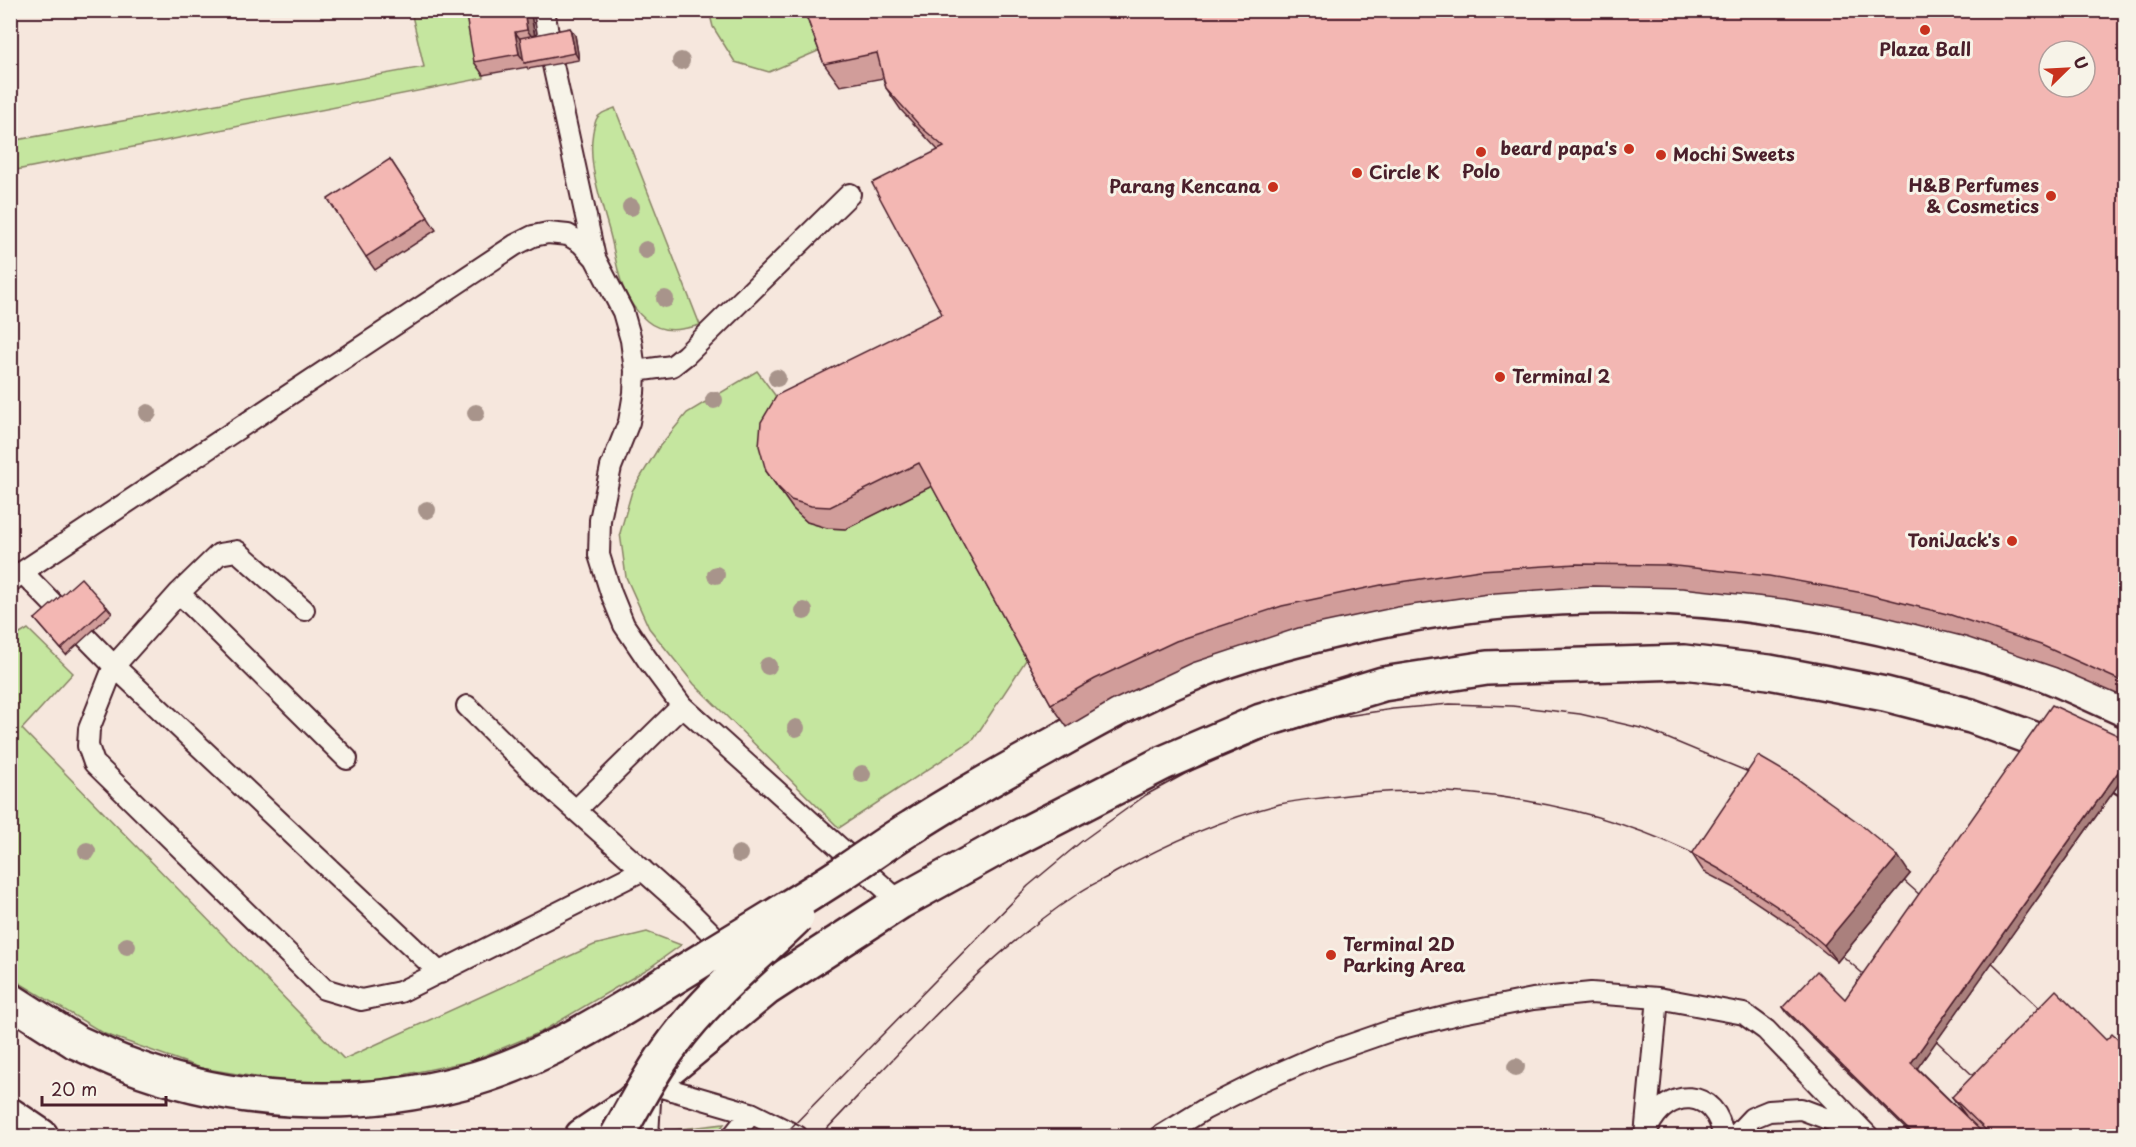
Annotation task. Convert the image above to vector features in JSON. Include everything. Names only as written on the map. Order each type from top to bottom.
[{"type":"street","points":[[10,1000],[76,1042],[126,1064],[177,1081],[230,1092],[289,1100],[359,1099],[416,1092],[464,1082],[515,1064],[624,1009],[843,873],[910,828],[1113,711],[1196,672],[1301,638],[1401,615],[1496,602],[1593,596],[1682,597],[1783,609],[1874,626],[1964,648],[2046,675],[2126,710]]},
{"type":"street","points":[[582,1137],[630,1104],[766,989],[900,902],[1002,845],[1163,762],[1261,721],[1383,684],[1487,668],[1684,662],[1769,672],[1885,694],[1971,716],[2037,740]]},
{"type":"street","points":[[617,1137],[643,1089],[674,1041],[705,1006],[843,873]]},
{"type":"street","points":[[10,1115],[41,1137]]},
{"type":"lane","points":[[544,10],[549,39]]},
{"type":"lane","points":[[554,64],[595,258],[623,312],[631,340],[635,371],[629,422],[611,467],[600,520],[599,555],[611,593],[624,624],[646,659],[682,706],[900,902]]},
{"type":"lane","points":[[635,371],[672,366],[686,355],[850,194]]},
{"type":"lane","points":[[440,973],[114,666],[16,577],[515,244],[533,236],[548,233],[568,236],[581,243],[595,258]]},
{"type":"lane","points":[[304,610],[237,551],[219,554],[179,593],[114,666],[89,729],[88,747],[94,764],[324,989],[362,1000],[400,992],[643,870]]},
{"type":"lane","points":[[179,593],[346,759]]},
{"type":"lane","points":[[467,706],[537,776],[691,913],[766,989]]},
{"type":"lane","points":[[576,810],[682,706]]},
{"type":"lane","points":[[1161,1137],[1205,1109],[1261,1081],[1318,1056],[1390,1031],[1457,1014],[1533,999],[1591,993],[1658,998],[1744,1014],[1757,1022],[1868,1137]]},
{"type":"lane","points":[[1645,1136],[1658,998]]},
{"type":"lane","points":[[648,1137],[651,1084],[751,1113],[797,1137]]},
{"type":"lane","points":[[1645,1136],[1653,1118],[1662,1107],[1676,1099],[1693,1099],[1708,1104],[1717,1115],[1723,1137]]},
{"type":"lane","points":[[1735,1137],[1752,1118],[1769,1111],[1801,1109],[1849,1127],[1863,1137]]},
{"type":"lane","points":[[733,1137],[751,1113]]},
{"type":"green space","points":[[411,11],[506,11],[472,17],[484,78],[11,171],[11,141],[424,67]]},
{"type":"green space","points":[[709,11],[865,11],[825,48],[769,72],[735,62],[713,27]]},
{"type":"green space","points":[[615,108],[700,325],[672,330],[659,328],[643,318],[623,287],[595,179],[592,149],[597,118],[604,112]]},
{"type":"green space","points":[[757,371],[792,418],[782,493],[793,509],[807,522],[827,528],[846,529],[934,485],[1028,657],[974,739],[839,828],[694,684],[649,628],[626,577],[620,533],[632,491],[659,447],[687,413]]},
{"type":"green space","points":[[28,629],[73,673],[22,729],[344,1059],[594,945],[647,932],[681,945],[649,968],[541,1032],[471,1061],[378,1080],[292,1083],[201,1068],[105,1034],[11,978],[10,640]]},
{"type":"green space","points":[[724,1124],[715,1136],[665,1136],[666,1132],[673,1130]]},
{"type":"building","points":[[465,10],[524,10],[527,30],[515,32],[519,54],[474,62]]},
{"type":"building","name":"Terminal 2","points":[[804,10],[2126,10],[2126,683],[2041,645],[1951,615],[1863,593],[1769,576],[1666,565],[1576,564],[1480,570],[1381,585],[1282,606],[1176,641],[1095,679],[1051,704],[919,463],[830,507],[811,506],[791,500],[777,486],[766,471],[759,446],[761,422],[777,395],[942,314],[872,183],[944,147],[921,127],[886,88],[877,53],[824,64]]},
{"type":"building","points":[[570,28],[575,53],[524,63],[520,38]]},
{"type":"building","points":[[390,159],[428,217],[366,257],[328,199]]},
{"type":"building","points":[[81,578],[107,607],[61,649],[35,619]]},
{"type":"building","points":[[2052,705],[2126,739],[2126,761],[1911,1063],[1987,1137],[1916,1137],[1783,1007],[1817,971],[1845,999]]},
{"type":"building","points":[[1758,756],[1796,778],[1859,823],[1898,856],[1824,945],[1784,911],[1692,854]]},
{"type":"building","points":[[2056,990],[2106,1040],[2112,1034],[2126,1047],[2126,1137],[1993,1137],[1952,1097]]},
{"type":"tram line","points":[[783,1136],[1028,886],[1082,841],[1146,795],[1205,763],[1260,740],[1327,719],[1393,709],[1450,704],[1512,706],[1580,714],[1645,729],[1763,778]]},
{"type":"tram line","points":[[820,1136],[942,1008],[974,977],[1041,920],[1085,889],[1136,861],[1217,824],[1259,810],[1299,801],[1379,792],[1476,794],[1572,810],[1665,841],[1708,861]]},
{"type":"tram line","points":[[1892,870],[1930,904]]},
{"type":"tram line","points":[[1831,946],[1876,985]]},
{"type":"tram line","points":[[1981,952],[2050,1018]]},
{"type":"tram line","points":[[1925,1030],[1986,1088]]},
{"type":"place","name":"Plaza Ball","points":[[1925,30]]},
{"type":"place","name":"beard papa's","points":[[1629,149]]},
{"type":"place","name":"Polo","points":[[1481,152]]},
{"type":"place","name":"Mochi Sweets","points":[[1661,155]]},
{"type":"place","name":"Circle K","points":[[1357,173]]},
{"type":"place","name":"Parang Kencana","points":[[1273,187]]},
{"type":"place","name":"H&B Perfumes & Cosmetics","points":[[2051,196]]},
{"type":"place","name":"Terminal 2","points":[[1500,377]]},
{"type":"place","name":"ToniJack's","points":[[2012,541]]},
{"type":"place","name":"Terminal 2D Parking Area","points":[[1331,955]]}]
